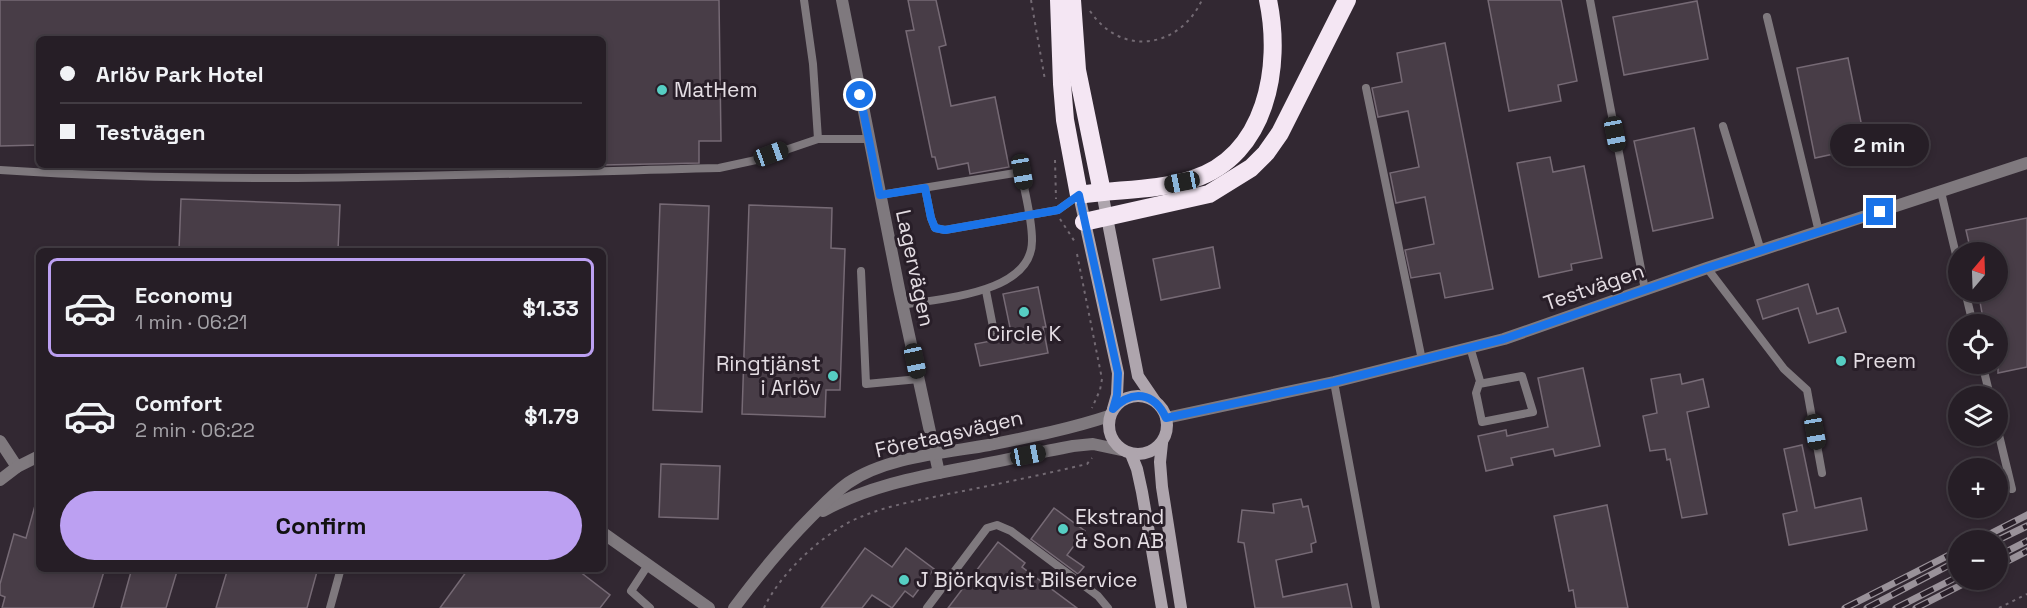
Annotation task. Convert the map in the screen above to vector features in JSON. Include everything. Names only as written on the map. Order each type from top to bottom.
[{"type":"highway","points":[[1059,0],[1062,93],[1079,195],[1164,186],[1196,178],[1219,166],[1238,149],[1261,113],[1270,82],[1274,44],[1268,0]]},
{"type":"highway","points":[[1084,222],[1107,219],[1209,194],[1251,168],[1266,153],[1280,133],[1347,0]]},
{"type":"highway","points":[[1080,3],[1077,70],[1102,192]]},
{"type":"main road","points":[[1102,192],[1138,376],[1162,408],[1166,418],[1167,427],[1160,462],[1181,608]]},
{"type":"main road","points":[[1079,195],[1118,373],[1117,395],[1108,429],[1112,441],[1126,452],[1137,469],[1162,608]]},
{"type":"main road","points":[[1111,412],[1121,400],[1132,396],[1144,396],[1155,401]]},
{"type":"main road","points":[[1126,452],[1148,453],[1162,443]]},
{"type":"street","name":"Lagervägen","points":[[842,0],[880,195],[939,473]]},
{"type":"street","name":"Testvägen","points":[[1166,418],[1334,382],[1504,339],[1707,268],[2027,163]]},
{"type":"street","name":"Företagsvägen","points":[[734,608],[781,547],[835,492],[850,481],[883,466],[1090,422],[1111,412]]},
{"type":"street","points":[[0,441],[17,467]]},
{"type":"street","name":"Företagsvägen","points":[[811,517],[849,498],[891,484],[939,473],[1072,446],[1093,444],[1126,452]]},
{"type":"street","points":[[0,480],[17,467],[36,458]]},
{"type":"street","points":[[606,534],[709,608]]},
{"type":"lane","points":[[804,0],[813,64],[818,139]]},
{"type":"lane","points":[[1590,0],[1645,290]]},
{"type":"lane","points":[[1767,17],[1819,232]]},
{"type":"lane","points":[[1366,88],[1422,360]]},
{"type":"lane","points":[[1723,126],[1761,251]]},
{"type":"lane","points":[[0,170],[102,177],[319,177],[719,168],[756,160],[818,139],[869,139]]},
{"type":"lane","points":[[880,195],[1022,172],[1033,242],[1026,263],[1009,279],[986,291],[903,305]]},
{"type":"lane","points":[[925,188],[935,228],[945,230],[1058,210],[1079,195]]},
{"type":"lane","points":[[1941,192],[1953,242]]},
{"type":"lane","points":[[1707,268],[1784,369],[1807,390],[1822,473]]},
{"type":"lane","points":[[861,271],[866,384],[919,379]]},
{"type":"lane","points":[[986,291],[994,332]]},
{"type":"lane","points":[[1470,347],[1479,381],[1476,393],[1482,422],[1533,412],[1522,376],[1479,384]]},
{"type":"lane","points":[[1334,382],[1376,608]]},
{"type":"lane","points":[[2002,446],[2012,489]]},
{"type":"lane","points":[[927,608],[980,536],[987,528],[997,525],[1011,531],[1098,596],[1108,608]]},
{"type":"lane","points":[[648,565],[631,591],[650,608]]},
{"type":"lane","points":[[330,608],[340,572]]},
{"type":"path","points":[[1080,3],[1113,34],[1127,40],[1154,41],[1179,30],[1197,11],[1202,0]]},
{"type":"path","points":[[1999,608],[2027,594]]},
{"type":"building","name":"MatHem","points":[[0,0],[719,0],[721,141],[699,141],[699,163],[606,165],[606,36],[36,36],[36,145],[0,146]]},
{"type":"building","points":[[908,0],[936,0],[946,45],[939,47],[951,106],[995,97],[1009,167],[970,174],[968,163],[938,169],[935,157],[932,157],[906,31],[914,30]]},
{"type":"building","points":[[1488,0],[1561,0],[1577,81],[1558,85],[1561,101],[1509,111]]},
{"type":"building","points":[[1697,1],[1708,59],[1624,75],[1613,17]]},
{"type":"building","points":[[1445,43],[1493,289],[1445,298],[1440,273],[1411,278],[1405,250],[1434,244],[1425,197],[1396,203],[1390,173],[1419,167],[1408,111],[1378,117],[1372,88],[1402,82],[1397,53]]},
{"type":"building","points":[[1848,58],[1866,147],[1815,158],[1797,68]]},
{"type":"building","points":[[1694,128],[1713,218],[1653,231],[1634,141]]},
{"type":"building","points":[[1550,157],[1553,172],[1584,166],[1602,258],[1571,264],[1572,270],[1539,277],[1517,163]]},
{"type":"building","points":[[181,199],[340,205],[338,248],[179,248]]},
{"type":"building","points":[[660,204],[709,206],[702,412],[653,410]]},
{"type":"building","points":[[749,205],[832,208],[831,248],[845,249],[840,390],[826,390],[825,417],[742,414]]},
{"type":"building","points":[[2027,218],[2027,367],[2008,371],[2008,314],[1982,314],[1980,302],[2008,302],[2008,242],[1969,242],[1966,230]]},
{"type":"building","points":[[1213,247],[1220,288],[1161,300],[1153,259]]},
{"type":"building","points":[[1808,284],[1817,314],[1838,308],[1846,332],[1809,343],[1798,308],[1763,319],[1757,300]]},
{"type":"building","points":[[1038,287],[1046,327],[1043,327],[1048,353],[980,366],[975,344],[1012,337],[1003,294]]},
{"type":"building","points":[[1583,368],[1600,446],[1555,456],[1553,449],[1511,458],[1513,465],[1486,471],[1478,436],[1506,430],[1507,436],[1548,427],[1538,378]]},
{"type":"building","points":[[1680,374],[1682,384],[1703,379],[1709,407],[1687,412],[1707,514],[1682,518],[1670,459],[1667,460],[1665,449],[1650,451],[1643,416],[1657,413],[1651,379]]},
{"type":"building","points":[[1802,445],[1815,508],[1861,498],[1867,530],[1789,545],[1783,514],[1797,511],[1784,449]]},
{"type":"building","points":[[661,464],[720,466],[718,519],[659,517]]},
{"type":"building","points":[[1301,499],[1303,507],[1308,506],[1316,542],[1311,544],[1312,552],[1276,560],[1283,597],[1347,584],[1352,608],[1255,608],[1244,543],[1238,542],[1242,510],[1274,513],[1273,504]]},
{"type":"building","points":[[36,502],[36,572],[104,572],[93,608],[2,608],[5,597],[0,595],[0,584],[14,534],[26,538]]},
{"type":"building","points":[[1607,505],[1628,608],[1576,608],[1573,590],[1569,591],[1554,516]]},
{"type":"building","name":"Ekstrand & Son AB","points":[[1054,508],[1085,531],[1067,555],[1084,567],[1078,574],[1031,539]]},
{"type":"building","points":[[998,542],[1025,563],[1022,567],[1077,608],[948,608]]},
{"type":"building","points":[[865,548],[892,567],[906,548],[934,569],[913,597],[905,591],[892,608],[872,595],[862,608],[821,608]]},
{"type":"building","points":[[131,572],[177,572],[166,608],[121,608]]},
{"type":"building","points":[[227,572],[317,572],[307,608],[216,608]]},
{"type":"building","points":[[466,572],[580,572],[610,595],[600,608],[440,608]]},
{"type":"railway","points":[[1998,530],[2027,515]]},
{"type":"railway","points":[[2008,535],[2027,526]]},
{"type":"railway","points":[[2008,551],[2027,541]]},
{"type":"railway","points":[[2008,561],[2027,551]]},
{"type":"railway","points":[[1845,608],[1948,556]]},
{"type":"railway","points":[[1867,608],[1948,566]]},
{"type":"railway","points":[[1896,608],[1948,582]]},
{"type":"railway","points":[[1916,608],[1951,590]]},
{"type":"place","name":"MatHem","points":[[662,90]]},
{"type":"place","name":"Circle K","points":[[1024,312]]},
{"type":"place","name":"Preem","points":[[1841,361]]},
{"type":"place","name":"Ringtjänst i Arlöv","points":[[833,376]]},
{"type":"place","name":"Ekstrand & Son AB","points":[[1063,529]]},
{"type":"place","name":"J Björkqvist Bilservice","points":[[904,580]]},
{"type":"route","points":[[860,95],[880,195],[925,188],[935,228],[945,230],[1058,210],[1079,195],[1118,373],[1117,395],[1113,409],[1121,400],[1132,396],[1144,396],[1155,401],[1162,408],[1166,418],[1334,382],[1504,339],[1707,268],[1880,212]]}]
